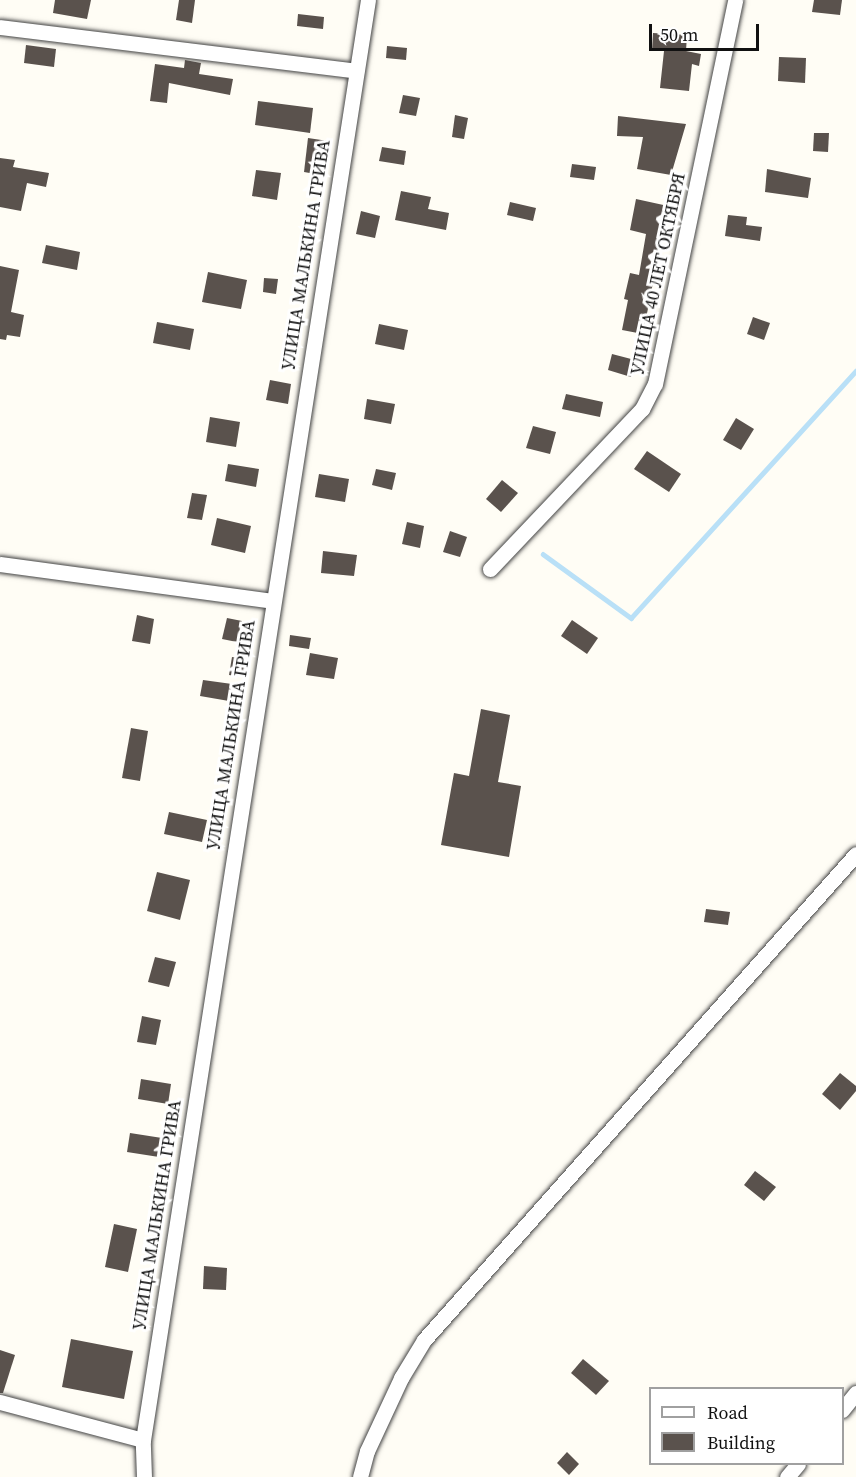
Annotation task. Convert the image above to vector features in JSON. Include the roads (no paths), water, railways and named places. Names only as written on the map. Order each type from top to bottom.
[{"type":"street","name":"УЛИЦА МАЛЬКИНА ГРИВА","points":[[144,1477],[143,1440],[272,601],[368,0]]},
{"type":"street","name":"УЛИЦА 40 ЛЕТ ОКТЯБРЯ","points":[[490,569],[642,409],[655,384],[735,0]]},
{"type":"street","points":[[0,27],[356,71]]},
{"type":"street","points":[[0,564],[272,601]]},
{"type":"street","points":[[360,1477],[381,1420],[424,1340],[856,854]]},
{"type":"street","points":[[844,1409],[856,1393]]},
{"type":"street","points":[[0,1402],[143,1440]]},
{"type":"street","points":[[788,1477],[797,1465]]},
{"type":"waterway","points":[[543,554],[631,618],[856,371]]}]
